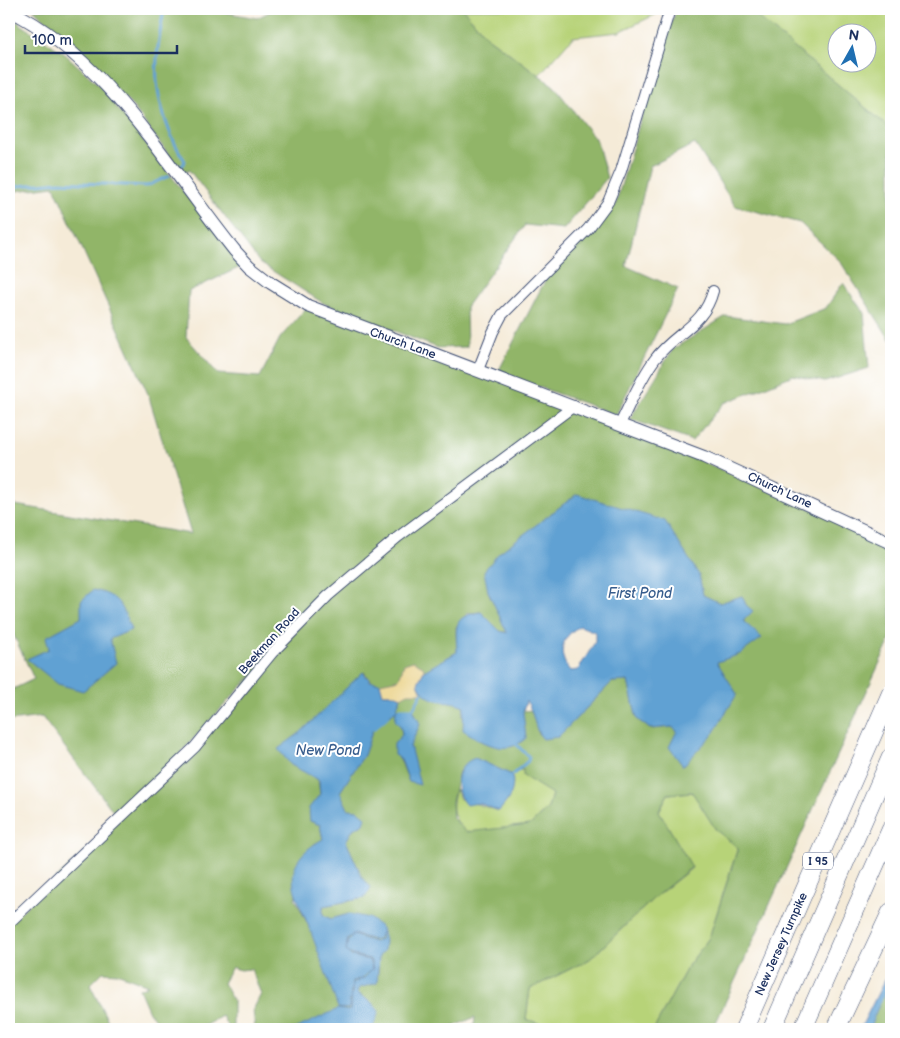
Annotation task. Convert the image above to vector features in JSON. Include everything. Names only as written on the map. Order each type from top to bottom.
[{"type":"highway","name":"New Jersey Turnpike","points":[[744,1029],[891,693]]},
{"type":"highway","name":"New Jersey Turnpike","points":[[772,1029],[891,757]]},
{"type":"highway","points":[[804,1029],[891,829]]},
{"type":"highway","points":[[836,1029],[891,912]]},
{"type":"street","points":[[478,370],[492,332],[506,309],[588,228],[608,202],[621,171],[670,9]]},
{"type":"street","name":"Church Lane","points":[[9,10],[47,33],[74,53],[103,80],[235,251],[249,266],[271,283],[308,306],[338,319],[574,406],[730,468],[891,543]]},
{"type":"street","points":[[620,424],[638,385],[655,359],[670,342],[700,318],[709,307],[713,291]]},
{"type":"street","name":"Beekman Road","points":[[9,923],[195,747],[272,653],[328,596],[398,537],[574,406]]},
{"type":"green space","points":[[33,9],[138,11],[206,9],[257,18],[275,9],[463,9],[486,36],[554,86],[597,141],[607,178],[564,229],[525,225],[466,307],[467,347],[438,348],[323,303],[260,263],[189,170],[183,174],[134,108],[79,51]]},
{"type":"green space","points":[[463,9],[659,9],[657,14],[619,32],[573,37],[539,75],[486,36]]},
{"type":"green space","points":[[677,9],[748,9],[891,129],[891,341],[840,261],[800,223],[735,206],[695,144],[650,166],[626,266],[678,289],[616,415],[498,372],[551,269],[615,206],[662,47]]},
{"type":"green space","points":[[748,9],[891,9],[891,129],[754,16]]},
{"type":"green space","points":[[10,17],[65,54],[98,84],[243,266],[189,291],[186,337],[218,374],[260,377],[280,338],[308,306],[574,406],[891,543],[891,638],[713,1029],[654,1029],[688,966],[709,938],[738,848],[716,830],[692,792],[668,794],[659,811],[692,867],[654,898],[590,959],[530,989],[526,1019],[556,1029],[470,1029],[474,1026],[475,1017],[448,1029],[370,1029],[374,1025],[371,1002],[357,994],[359,988],[377,983],[379,956],[384,950],[382,930],[381,939],[374,942],[353,936],[352,955],[370,959],[373,969],[364,978],[353,983],[351,1011],[295,1029],[255,1029],[253,1010],[261,994],[251,969],[240,970],[232,967],[223,983],[233,1001],[233,1029],[229,1029],[222,1016],[202,1027],[187,1025],[185,1029],[163,1029],[149,1012],[139,989],[148,985],[117,973],[103,972],[90,985],[112,1029],[9,1029],[9,923],[119,819],[42,717],[9,721],[9,691],[34,679],[9,625],[9,504],[191,534],[148,394],[54,186],[9,192]],"holes":[[[577,495],[699,575],[703,595],[720,603],[742,596],[746,605],[740,654],[716,662],[677,731],[672,727],[650,729],[637,719],[628,681],[612,682],[558,737],[538,734],[533,710],[462,717],[464,706],[455,702],[424,671],[457,652],[456,627],[468,613],[481,612],[500,631],[508,633],[488,591],[499,553]],[[263,663],[195,747],[127,811]],[[364,672],[396,709],[373,729],[364,755],[339,793],[348,809],[357,810],[364,823],[353,829],[346,841],[362,877],[364,898],[323,906],[323,915],[331,919],[349,914],[374,940],[352,934],[347,940],[345,951],[351,956],[369,960],[363,977],[352,981],[349,1009],[295,898],[314,844],[323,840],[320,825],[310,821],[320,794],[318,780],[279,749],[300,733]],[[420,724],[410,746],[409,782],[394,744],[402,735],[401,727]],[[475,758],[512,775],[523,769],[523,776],[552,794],[548,808],[530,825],[466,832],[453,818],[452,802],[459,771]]]},
{"type":"green space","points":[[843,283],[864,313],[869,368],[825,382],[793,375],[724,403],[692,441],[630,419],[673,349],[726,316],[785,324],[826,308]]},
{"type":"green space","points":[[523,769],[552,794],[548,808],[530,825],[466,833],[455,818],[453,802],[456,789],[460,799],[499,811],[506,803],[513,786],[512,775]]},
{"type":"green space","points":[[693,792],[716,830],[738,847],[709,938],[688,966],[654,1029],[556,1029],[526,1019],[530,989],[590,959],[654,898],[692,868],[659,811],[668,794]]},
{"type":"green space","points":[[891,973],[891,1029],[866,1029]]},
{"type":"sand","points":[[413,661],[423,666],[424,671],[418,683],[422,693],[408,693],[401,697],[394,694],[383,694],[380,691],[380,683],[399,679],[404,664]]},
{"type":"water","name":"First Pond","points":[[577,494],[665,521],[699,575],[703,595],[720,603],[742,596],[746,605],[753,611],[743,621],[762,638],[740,654],[717,662],[737,694],[713,734],[683,766],[669,747],[677,731],[672,727],[650,729],[637,719],[628,681],[612,682],[558,737],[543,739],[537,730],[526,701],[523,712],[526,738],[510,747],[494,746],[463,730],[464,706],[432,698],[422,691],[418,683],[424,671],[457,652],[456,636],[458,624],[465,616],[481,612],[500,631],[507,633],[488,591],[484,571],[499,553]],"holes":[[[580,626],[595,632],[595,642],[578,670],[570,671],[563,658],[562,651],[565,640]]]},
{"type":"water","points":[[93,590],[109,595],[119,603],[131,630],[110,639],[116,663],[83,691],[58,684],[27,659],[49,649],[46,637],[81,618],[81,601]]},
{"type":"water","name":"New Pond","points":[[363,672],[370,681],[380,683],[383,694],[394,694],[401,697],[396,709],[413,709],[420,724],[410,746],[420,785],[409,782],[401,759],[394,755],[394,744],[402,735],[401,727],[395,720],[396,710],[373,729],[364,755],[340,792],[348,809],[357,810],[366,817],[364,823],[353,829],[346,841],[362,877],[371,888],[364,898],[323,906],[323,915],[331,919],[349,914],[369,918],[382,928],[385,941],[384,950],[379,956],[377,983],[359,988],[357,993],[371,1002],[379,1011],[374,1025],[370,1029],[295,1029],[338,1009],[350,1011],[353,983],[364,978],[373,969],[370,959],[352,955],[346,951],[351,956],[369,960],[372,969],[363,977],[352,982],[349,1009],[338,1008],[296,895],[294,883],[294,871],[298,860],[323,839],[320,825],[310,821],[309,808],[320,794],[319,780],[291,765],[278,749],[300,733]],"holes":[[[382,930],[381,939],[374,942],[353,935],[348,941],[346,951],[347,940],[353,934],[374,940],[379,938]]]},
{"type":"water","points":[[475,758],[512,775],[513,786],[510,795],[499,811],[479,803],[466,805],[462,799],[457,785],[458,778],[463,766]]},
{"type":"water","points":[[891,967],[886,991],[875,1013],[870,1029],[860,1029]]},
{"type":"waterway","points":[[164,9],[157,54],[157,82],[166,123],[185,161],[181,167]]},
{"type":"waterway","points":[[9,187],[59,182],[147,186],[169,176]]},
{"type":"waterway","points":[[399,709],[413,709],[422,693]]},
{"type":"waterway","points":[[373,729],[388,716]]},
{"type":"waterway","points":[[512,775],[528,761],[529,757],[516,744]]}]
